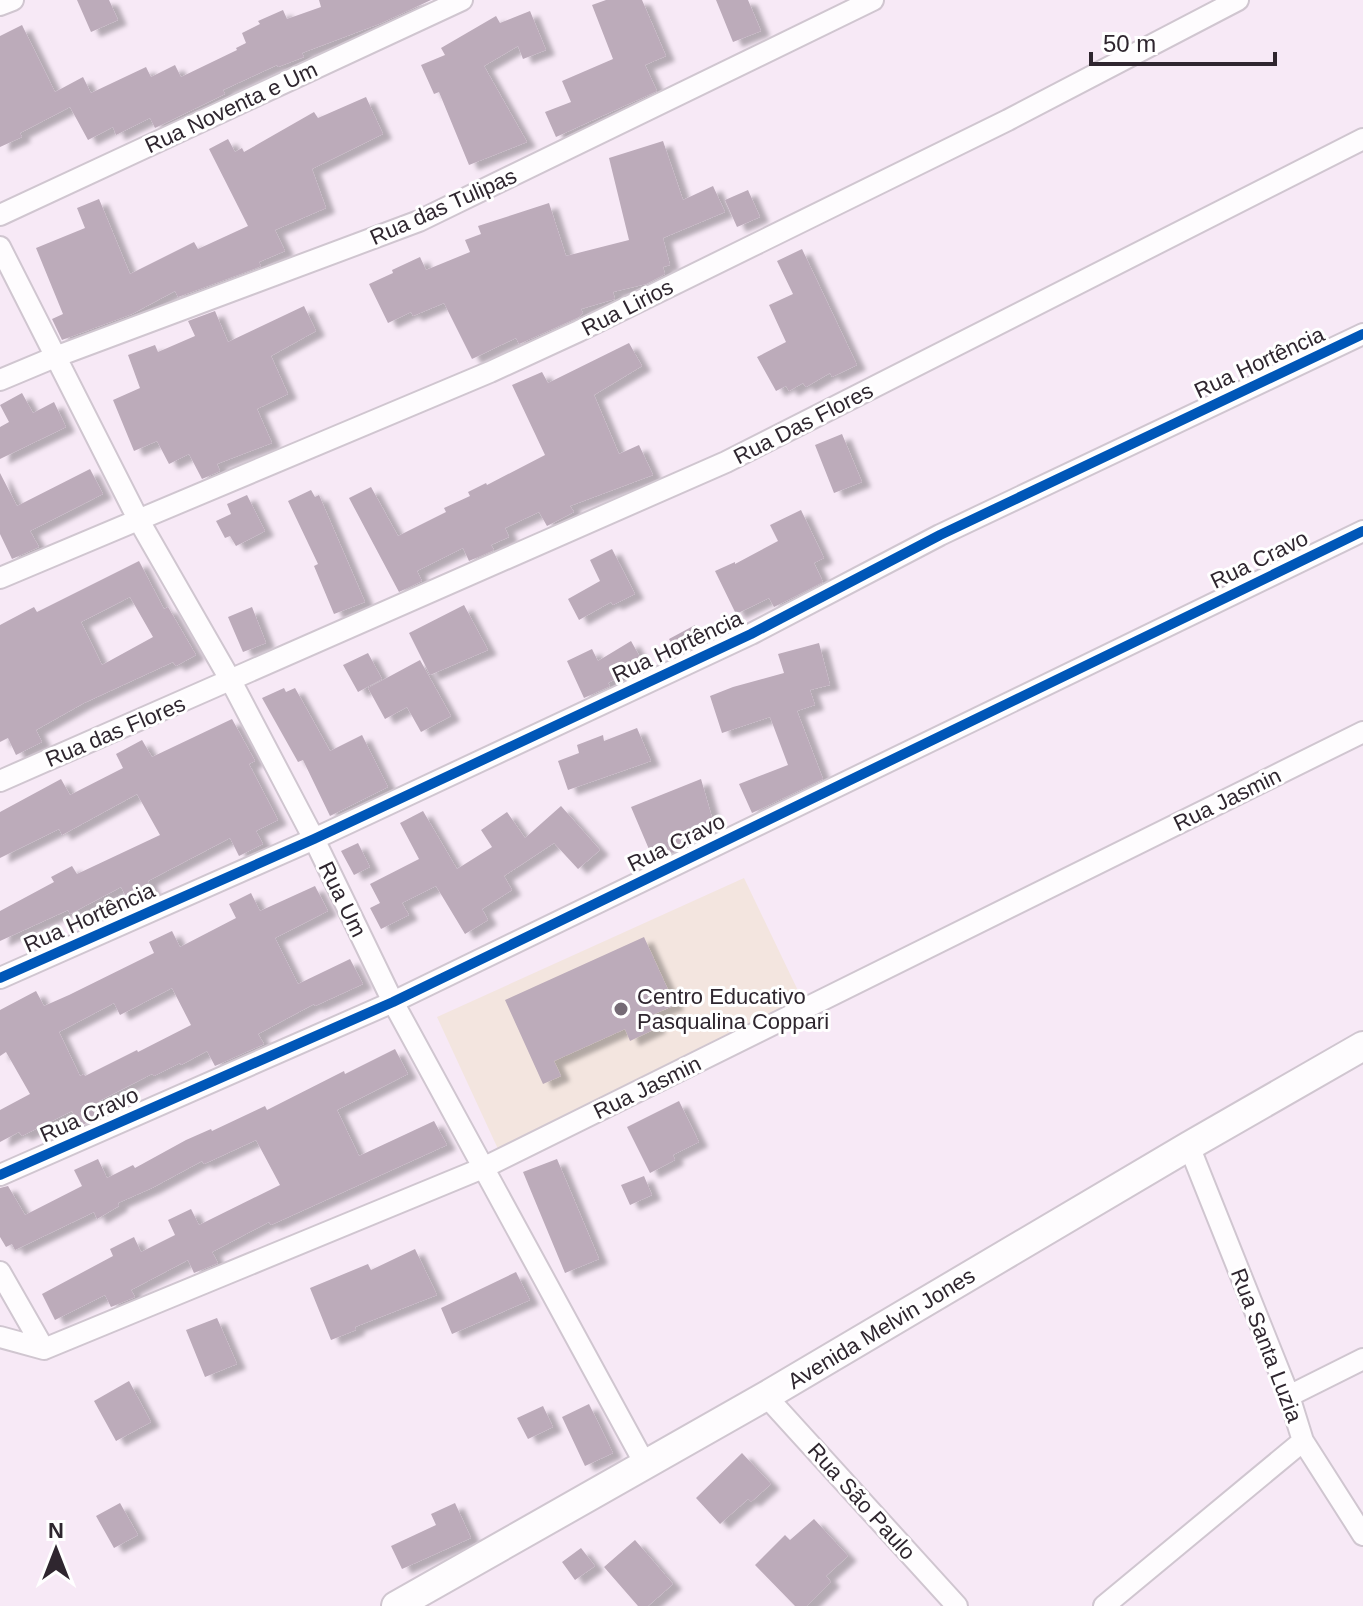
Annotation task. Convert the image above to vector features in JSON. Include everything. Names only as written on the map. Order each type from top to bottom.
[{"type":"main road","name":"Avenida Melvin Jones","points":[[396,1606],[766,1396],[1363,1046]]},
{"type":"street","points":[[0,5],[13,0]]},
{"type":"street","name":"Rua Noventa e Um","points":[[0,215],[462,0]]},
{"type":"street","name":"Rua das Tulipas","points":[[0,380],[419,221],[873,0]]},
{"type":"street","name":"Rua Lirios","points":[[0,578],[490,372],[579,331],[1008,120],[1238,0]]},
{"type":"street","name":"Rua Das Flores","points":[[231,681],[726,462],[1363,139]]},
{"type":"street","name":"Rua Um","points":[[0,247],[138,519],[231,681],[314,839],[393,1002],[645,1464]]},
{"type":"street","name":"Rua Hortência","points":[[0,978],[314,839],[751,634],[940,535],[1363,334]]},
{"type":"street","name":"Rua Cravo","points":[[0,1175],[393,1002],[1363,531]]},
{"type":"street","name":"Rua das Flores","points":[[0,781],[231,681]]},
{"type":"street","name":"Rua Jasmin","points":[[44,1349],[483,1168],[1363,732]]},
{"type":"street","name":"Rua Santa Luzia","points":[[1189,1146],[1289,1396],[1303,1441],[1363,1535]]},
{"type":"street","points":[[0,1272],[44,1349]]},
{"type":"street","points":[[0,1337],[44,1349]]},
{"type":"street","points":[[1289,1396],[1363,1359]]},
{"type":"street","name":"Rua São Paulo","points":[[766,1396],[957,1606]]},
{"type":"street","points":[[1104,1606],[1303,1441]]},
{"type":"shaded area","name":"Centro Educativo Pasqualina Coppari","points":[[744,878],[803,1001],[536,1135],[498,1149],[437,1017]]},
{"type":"building","points":[[77,0],[109,0],[118,20],[91,32]]},
{"type":"building","points":[[319,0],[431,0],[379,24],[302,53],[304,57],[277,65],[223,90],[225,94],[155,128],[150,118],[116,135],[113,127],[88,140],[70,107],[0,147],[0,36],[22,25],[55,92],[83,77],[91,93],[146,67],[151,77],[175,65],[181,77],[237,50],[246,43],[242,33],[260,24],[258,21],[283,10],[287,19],[321,7]]},
{"type":"building","points":[[606,0],[642,0],[666,56],[645,65],[657,91],[556,137],[545,112],[571,102],[562,81],[613,59],[592,5]]},
{"type":"building","points":[[716,0],[748,0],[761,31],[733,42]]},
{"type":"building","points":[[530,11],[546,50],[523,59],[518,46],[484,66],[527,142],[469,165],[439,92],[434,94],[421,65],[445,55],[441,48],[496,16],[500,23]]},
{"type":"building","points":[[366,97],[383,134],[312,169],[326,208],[275,230],[285,251],[259,262],[261,266],[254,269],[178,297],[175,291],[132,314],[62,340],[52,319],[63,314],[36,248],[85,228],[77,208],[99,199],[130,274],[194,242],[198,249],[248,226],[209,149],[228,139],[235,152],[242,148],[244,152],[314,112],[318,118]]},
{"type":"building","points":[[663,141],[683,200],[713,186],[725,212],[663,238],[670,265],[663,267],[665,274],[646,284],[613,292],[615,299],[581,309],[583,313],[579,317],[519,344],[516,338],[472,359],[444,303],[413,316],[411,312],[388,323],[369,284],[420,257],[426,270],[470,252],[465,240],[481,234],[478,226],[549,203],[566,256],[629,240],[609,158]]},
{"type":"building","points":[[748,190],[760,217],[737,227],[725,200]]},
{"type":"building","points":[[802,249],[857,365],[832,377],[830,373],[806,387],[803,383],[789,391],[786,386],[776,391],[757,357],[786,342],[769,305],[793,294],[777,261]]},
{"type":"building","points":[[304,306],[316,331],[271,356],[288,394],[257,409],[272,443],[217,464],[220,471],[202,479],[189,454],[169,464],[157,441],[134,451],[113,400],[140,388],[128,355],[155,345],[158,352],[195,336],[188,321],[215,311],[228,342]]},
{"type":"building","points":[[629,343],[642,366],[594,395],[619,454],[639,445],[653,475],[570,506],[574,512],[547,526],[539,512],[505,528],[509,537],[491,545],[494,550],[469,561],[463,548],[417,571],[422,581],[399,592],[349,498],[371,487],[398,536],[446,512],[444,508],[470,496],[468,492],[545,455],[512,385],[542,372],[548,383]]},
{"type":"building","points":[[22,393],[33,413],[54,402],[66,427],[0,459],[0,427],[9,422],[0,405]]},
{"type":"building","points":[[842,434],[862,482],[834,493],[815,445]]},
{"type":"building","points":[[90,469],[103,494],[30,531],[39,547],[12,559],[0,534],[0,473],[17,506]]},
{"type":"building","points":[[311,490],[315,497],[319,495],[365,602],[334,614],[314,566],[318,564],[288,501]]},
{"type":"building","points":[[247,495],[265,531],[236,546],[230,536],[225,538],[216,521],[231,514],[227,504]]},
{"type":"building","points":[[801,510],[824,558],[814,563],[823,582],[774,607],[769,598],[736,614],[715,571],[778,541],[770,525]]},
{"type":"building","points":[[612,549],[635,594],[613,605],[611,602],[579,620],[568,599],[600,581],[590,560]]},
{"type":"building","points":[[139,561],[164,609],[168,607],[196,655],[176,666],[173,662],[84,703],[36,730],[42,742],[16,755],[8,738],[0,742],[0,625],[34,607],[37,612]],"holes":[[[130,597],[153,637],[102,665],[81,622]]]},
{"type":"building","points":[[464,605],[488,650],[430,675],[409,633]]},
{"type":"building","points":[[252,607],[266,643],[243,652],[228,617]]},
{"type":"building","points":[[695,625],[704,642],[677,654],[669,639]]},
{"type":"building","points":[[631,641],[644,664],[584,698],[567,661],[592,649],[598,661]]},
{"type":"building","points":[[819,643],[830,685],[810,690],[815,705],[797,711],[823,779],[752,813],[739,784],[788,765],[770,717],[722,733],[710,696],[784,673],[778,654]]},
{"type":"building","points":[[368,653],[382,679],[358,692],[343,665]]},
{"type":"building","points":[[420,660],[451,716],[421,732],[407,707],[385,719],[368,688]]},
{"type":"building","points":[[284,688],[286,692],[295,688],[330,751],[362,735],[388,787],[330,816],[303,760],[298,762],[262,698]]},
{"type":"building","points":[[232,719],[255,761],[249,764],[278,820],[256,831],[263,844],[239,856],[230,838],[148,881],[154,896],[131,906],[121,887],[70,914],[68,910],[0,941],[0,911],[54,882],[51,877],[72,866],[77,874],[160,835],[137,794],[62,835],[59,829],[0,858],[0,812],[61,779],[70,795],[123,768],[116,754],[142,740],[152,757]]},
{"type":"building","points":[[637,728],[651,761],[568,790],[558,761],[579,753],[577,745],[603,735],[604,741]]},
{"type":"building","points":[[701,779],[713,821],[693,827],[697,840],[654,861],[631,807]]},
{"type":"building","points":[[561,806],[600,850],[578,869],[554,843],[504,876],[512,890],[482,909],[488,920],[465,934],[436,886],[402,903],[409,915],[381,929],[370,908],[380,903],[370,884],[419,859],[400,823],[423,811],[457,869],[492,847],[481,830],[507,812],[525,838]]},
{"type":"building","points":[[358,843],[370,867],[354,875],[341,851]]},
{"type":"building","points":[[315,886],[328,911],[275,938],[298,984],[350,959],[363,984],[314,1004],[258,1034],[264,1044],[215,1066],[207,1051],[181,1065],[154,1076],[152,1074],[99,1101],[106,1114],[80,1126],[72,1111],[22,1136],[19,1132],[0,1142],[0,1110],[30,1094],[6,1052],[0,1056],[0,1010],[36,991],[44,1006],[69,995],[154,953],[149,942],[172,931],[180,947],[236,918],[229,904],[251,893],[260,911]],"holes":[[[172,988],[191,1025],[85,1076],[80,1076],[59,1032],[114,1003],[120,1015]]]},
{"type":"building","points":[[644,937],[675,1005],[652,1015],[657,1028],[630,1041],[625,1029],[554,1061],[561,1076],[543,1084],[505,1000]]},
{"type":"building","points":[[395,1049],[408,1074],[337,1110],[359,1156],[434,1121],[447,1145],[271,1225],[269,1222],[212,1252],[218,1263],[194,1273],[188,1260],[131,1290],[135,1297],[111,1307],[105,1295],[55,1320],[42,1294],[113,1256],[110,1249],[134,1237],[141,1252],[175,1235],[168,1220],[191,1209],[199,1225],[280,1185],[256,1140],[204,1164],[202,1161],[118,1203],[119,1206],[97,1219],[94,1212],[15,1250],[12,1244],[6,1247],[0,1237],[0,1188],[8,1186],[25,1215],[82,1186],[74,1170],[98,1159],[107,1178],[133,1165],[135,1168],[186,1140],[265,1106],[267,1110]]},
{"type":"building","points":[[679,1101],[699,1142],[673,1155],[675,1160],[650,1173],[627,1127]]},
{"type":"building","points":[[557,1159],[599,1259],[565,1273],[523,1172]]},
{"type":"building","points":[[644,1176],[652,1195],[630,1205],[621,1185]]},
{"type":"building","points":[[415,1249],[437,1295],[355,1327],[356,1330],[331,1340],[310,1288],[368,1264],[371,1270]]},
{"type":"building","points":[[516,1272],[530,1300],[452,1334],[441,1308]]},
{"type":"building","points":[[217,1318],[237,1364],[205,1377],[186,1330]]},
{"type":"building","points":[[129,1381],[151,1422],[116,1441],[94,1401]]},
{"type":"building","points":[[589,1404],[613,1453],[585,1466],[562,1417]]},
{"type":"building","points":[[543,1406],[553,1427],[528,1439],[517,1418]]},
{"type":"building","points":[[742,1453],[771,1484],[720,1524],[696,1498]]},
{"type":"building","points":[[120,1503],[138,1535],[114,1548],[96,1516]]},
{"type":"building","points":[[455,1503],[471,1538],[402,1569],[391,1546],[436,1525],[431,1514]]},
{"type":"building","points":[[814,1519],[848,1556],[826,1576],[831,1582],[807,1606],[795,1606],[755,1565],[785,1535],[790,1540]]},
{"type":"building","points":[[635,1540],[673,1584],[648,1606],[638,1606],[604,1567]]},
{"type":"building","points":[[581,1548],[595,1566],[575,1580],[562,1562]]},
{"type":"cycle path","points":[[0,978],[314,839],[751,634],[940,535],[1363,334]]},
{"type":"cycle path","points":[[0,1175],[393,1002],[1363,531]]},
{"type":"place","name":"Centro Educativo Pasqualina Coppari","points":[[621,1009]]}]
